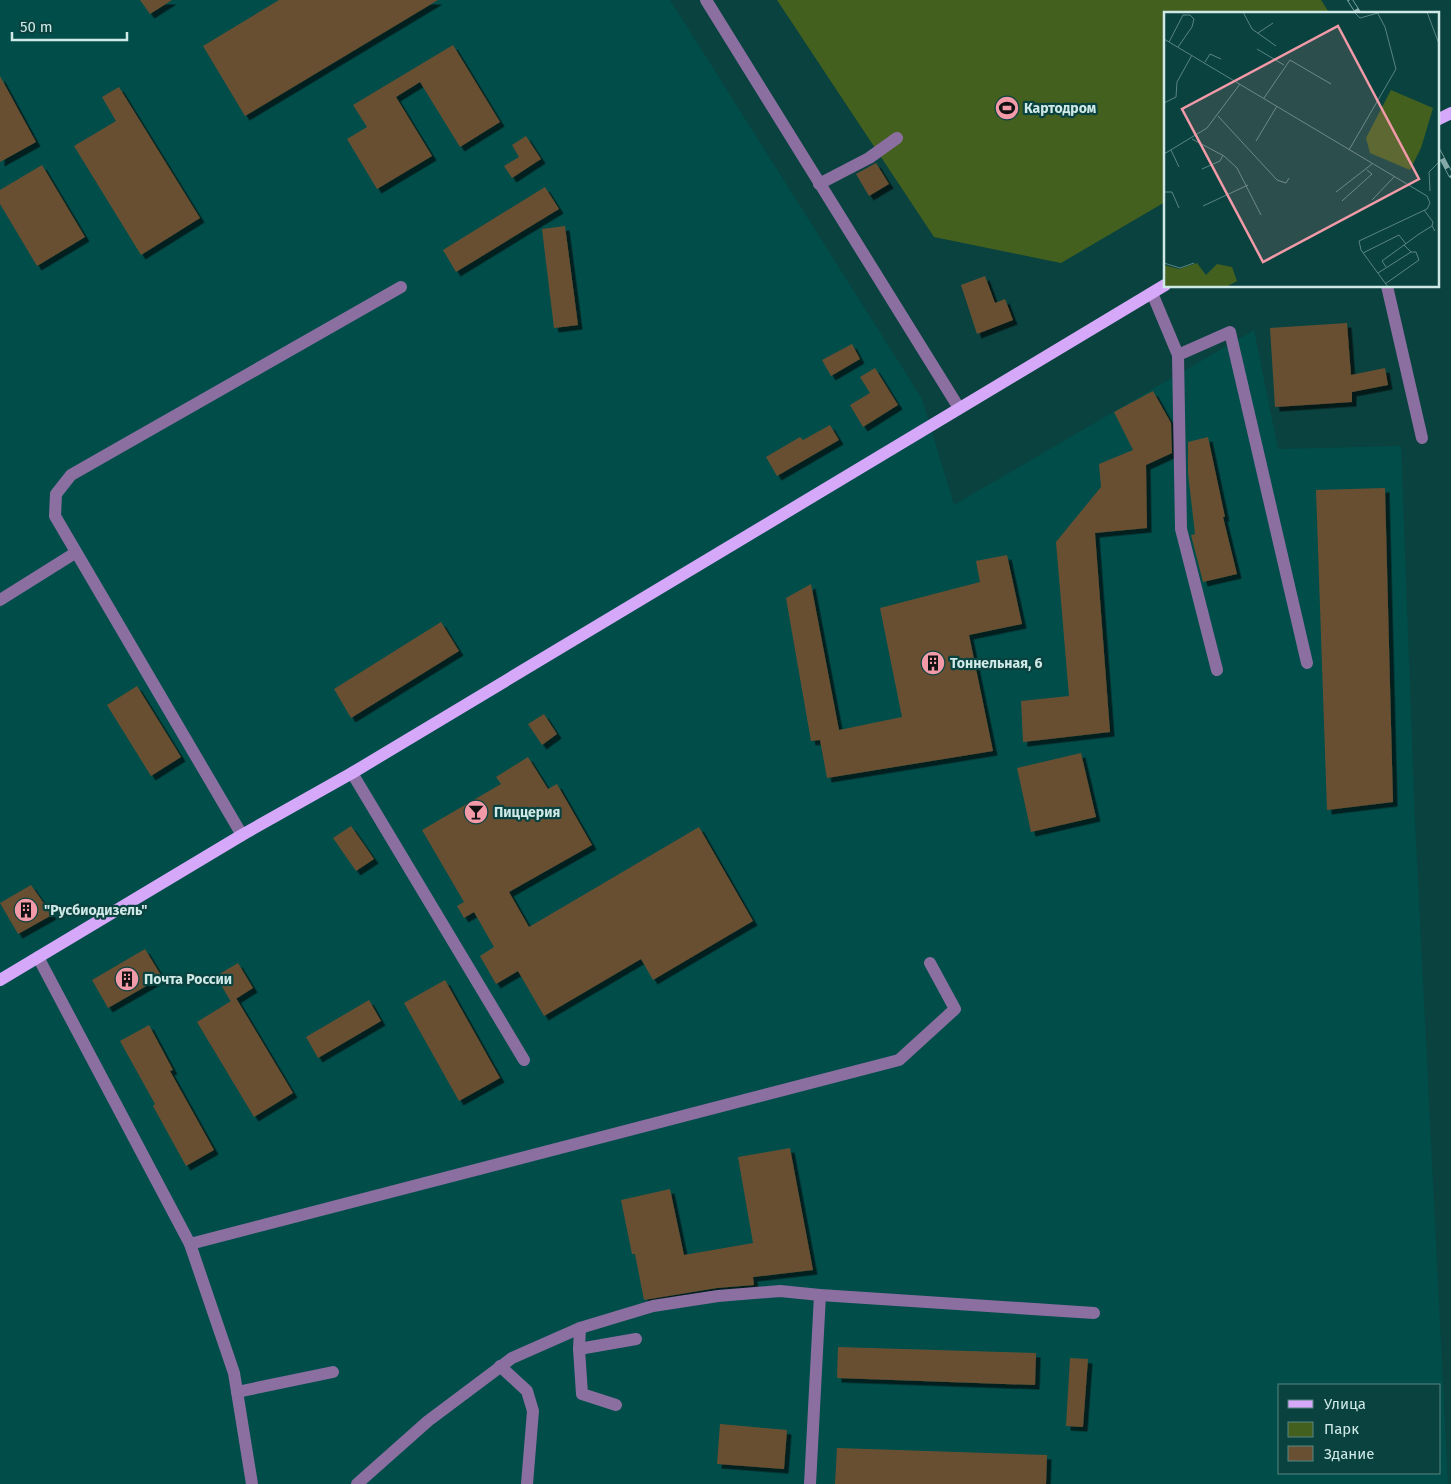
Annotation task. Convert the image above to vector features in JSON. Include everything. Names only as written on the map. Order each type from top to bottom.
[{"type":"main road","points":[[1438,120],[1451,113]]},
{"type":"main road","points":[[0,980],[242,835],[352,773],[1164,286]]},
{"type":"street","points":[[706,0],[959,408]]},
{"type":"street","points":[[819,184],[869,158],[897,138]]},
{"type":"street","points":[[242,835],[55,516],[56,494],[72,476],[401,287]]},
{"type":"street","points":[[1387,288],[1422,438]]},
{"type":"street","points":[[1152,293],[1178,356],[1181,529],[1217,670]]},
{"type":"street","points":[[1178,356],[1230,332],[1307,663]]},
{"type":"street","points":[[0,600],[75,552]]},
{"type":"street","points":[[352,773],[524,1060]]},
{"type":"street","points":[[38,957],[190,1244],[234,1372],[252,1484]]},
{"type":"street","points":[[190,1244],[899,1060],[955,1009],[930,963]]},
{"type":"street","points":[[357,1484],[428,1421],[512,1358],[580,1328],[653,1306],[718,1296],[780,1291],[1094,1313]]},
{"type":"street","points":[[810,1484],[820,1295]]},
{"type":"street","points":[[580,1328],[579,1349],[582,1394],[616,1405]]},
{"type":"street","points":[[579,1349],[636,1339]]},
{"type":"street","points":[[500,1366],[527,1391],[533,1411],[527,1484]]},
{"type":"street","points":[[237,1392],[333,1372]]},
{"type":"shaded area","points":[[0,0],[670,0],[922,399],[954,505],[1254,330],[1278,449],[1401,446],[1415,822],[1448,1484],[0,1484]]},
{"type":"green space","name":"Картодром","points":[[777,0],[1321,0],[1329,12],[1164,12],[1164,203],[1061,263],[934,237]]},
{"type":"building","points":[[140,0],[172,0],[150,14]]},
{"type":"building","points":[[279,0],[438,0],[245,116],[203,46]]},
{"type":"building","points":[[453,45],[500,122],[460,147],[420,82],[396,97],[432,156],[377,189],[347,139],[367,127],[353,105]]},
{"type":"building","points":[[0,76],[36,142],[0,162]]},
{"type":"building","points":[[119,87],[200,218],[141,255],[74,146],[116,121],[102,97]]},
{"type":"building","points":[[526,136],[541,159],[512,178],[504,166],[519,157],[512,145]]},
{"type":"building","points":[[876,163],[889,184],[869,196],[856,174]]},
{"type":"building","points":[[42,165],[85,237],[37,266],[0,204],[0,190]]},
{"type":"building","points":[[545,187],[559,209],[456,272],[443,250]]},
{"type":"building","points":[[565,226],[578,325],[554,328],[542,229]]},
{"type":"building","points":[[985,276],[995,303],[1005,299],[1013,320],[977,334],[961,285]]},
{"type":"building","points":[[1347,323],[1351,375],[1385,368],[1388,385],[1352,392],[1352,402],[1275,407],[1270,328]]},
{"type":"building","points":[[852,344],[860,359],[831,376],[822,360]]},
{"type":"building","points":[[875,368],[898,405],[863,427],[850,405],[870,393],[860,377]]},
{"type":"building","points":[[1153,391],[1171,423],[1172,453],[1146,465],[1147,528],[1095,533],[1110,732],[1023,742],[1021,701],[1069,696],[1056,542],[1101,487],[1099,464],[1133,450],[1114,412]]},
{"type":"building","points":[[830,425],[839,440],[777,476],[766,457],[800,437],[803,440]]},
{"type":"building","points":[[1208,437],[1225,517],[1223,517],[1237,574],[1203,582],[1191,535],[1195,534],[1188,473],[1188,442]]},
{"type":"building","points":[[1385,488],[1393,802],[1327,810],[1316,490]]},
{"type":"building","name":"Тоннельная, 6","points":[[1007,555],[1022,624],[969,635],[993,751],[827,778],[820,740],[811,741],[786,598],[811,584],[839,730],[902,717],[880,608],[980,582],[976,561]]},
{"type":"building","points":[[441,622],[459,651],[351,718],[334,689]]},
{"type":"building","points":[[137,686],[181,757],[151,776],[107,705]]},
{"type":"building","points":[[544,714],[557,734],[542,745],[528,724]]},
{"type":"building","points":[[1081,753],[1096,817],[1031,832],[1017,768]]},
{"type":"building","points":[[528,757],[548,789],[557,784],[592,845],[509,892],[529,927],[699,827],[753,921],[653,980],[641,959],[544,1016],[518,971],[496,984],[480,956],[494,947],[474,912],[464,918],[457,906],[464,902],[422,830],[501,784],[496,777]]},
{"type":"building","points":[[351,826],[374,859],[356,871],[333,838]]},
{"type":"building","name":"\"Русбиодизель\"","points":[[31,885],[52,915],[18,934],[0,903]]},
{"type":"building","name":"Почта России","points":[[145,949],[162,977],[108,1008],[92,980]]},
{"type":"building","points":[[238,963],[253,988],[231,1002],[216,976]]},
{"type":"building","points":[[445,980],[500,1078],[459,1101],[404,1003]]},
{"type":"building","points":[[236,998],[293,1093],[254,1117],[197,1022]]},
{"type":"building","points":[[369,1000],[381,1021],[318,1058],[306,1037]]},
{"type":"building","points":[[149,1025],[173,1070],[170,1071],[214,1150],[186,1166],[153,1106],[155,1104],[120,1041]]},
{"type":"building","points":[[790,1148],[813,1270],[753,1277],[754,1285],[717,1288],[644,1300],[635,1254],[632,1254],[621,1200],[670,1189],[684,1255],[753,1243],[738,1157]]},
{"type":"building","points":[[838,1347],[1036,1353],[1035,1385],[837,1378]]},
{"type":"building","points":[[1070,1358],[1088,1359],[1083,1427],[1066,1426]]},
{"type":"building","points":[[720,1424],[787,1430],[784,1469],[717,1464]]},
{"type":"building","points":[[837,1448],[1047,1455],[1046,1484],[835,1484]]},
{"type":"railway","points":[[1350,0],[1358,12]]},
{"type":"railway","points":[[1438,151],[1451,175]]},
{"type":"place","name":"Картодром","points":[[1007,108]]},
{"type":"place","name":"Тоннельная, 6","points":[[933,663]]},
{"type":"place","name":"Пиццерия","points":[[476,812]]},
{"type":"place","name":"\"Русбиодизель\"","points":[[26,910]]},
{"type":"place","name":"Почта России","points":[[127,979]]}]
